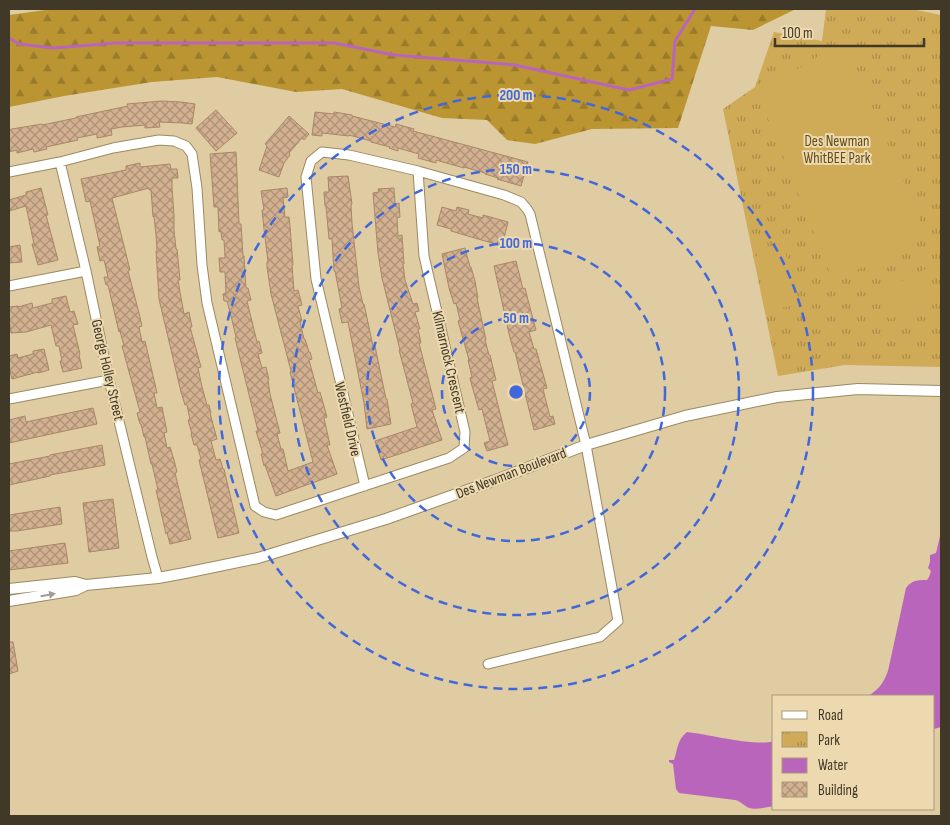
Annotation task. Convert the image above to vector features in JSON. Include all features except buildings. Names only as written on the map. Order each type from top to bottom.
[{"type":"street","points":[[9,172],[60,162],[113,148],[160,140],[174,141],[186,146],[192,154],[197,188],[202,265],[207,303],[254,506],[264,512],[276,515],[365,486]]},
{"type":"street","name":"Westfield Drive","points":[[365,486],[316,279],[306,177],[311,161],[322,152],[349,155],[418,171],[504,195],[521,202],[530,214],[586,445],[618,621],[600,637],[488,664]]},
{"type":"street","name":"George Holley Street","points":[[60,162],[109,380],[158,578]]},
{"type":"street","name":"Kilmarnock Crescent","points":[[365,486],[449,458],[464,448],[466,432],[424,256],[418,171]]},
{"type":"street","points":[[9,286],[86,271]]},
{"type":"street","points":[[9,399],[109,380]]},
{"type":"street","name":"Des Newman Boulevard","points":[[9,601],[76,590],[86,586],[158,578],[258,558],[386,519],[586,445],[685,416],[777,397],[858,389],[941,391]]},
{"type":"street","name":"Des Newman Boulevard","points":[[9,589],[75,582],[86,586]]},
{"type":"green space","points":[[52,9],[796,9],[753,30],[711,26],[678,128],[592,129],[535,144],[507,140],[487,120],[442,118],[342,89],[296,92],[217,77],[152,82],[9,107],[9,15]]},
{"type":"green space","name":"Des Newman WhitBEE Park","points":[[826,9],[912,9],[941,15],[941,367],[845,365],[778,376],[723,109],[755,87],[774,32],[822,41]]},
{"type":"green space","points":[[844,40],[927,237],[833,281],[758,94]]},
{"type":"green space","points":[[784,246],[798,305],[770,310],[754,257]]},
{"type":"green space","points":[[925,269],[937,297],[891,319],[879,293]]},
{"type":"water","points":[[941,532],[941,727],[935,729],[935,695],[869,695],[880,686],[888,671],[906,588],[918,580],[927,580],[931,571],[928,568],[930,555],[936,553]]},
{"type":"water","points":[[687,732],[744,741],[772,741],[772,806],[752,809],[735,800],[679,793],[676,789],[673,764],[669,760],[674,760]]},
{"type":"waterway","points":[[9,38],[19,44],[53,48],[116,43],[334,43],[394,55],[515,65],[629,90],[672,79],[675,41],[695,9]]}]
